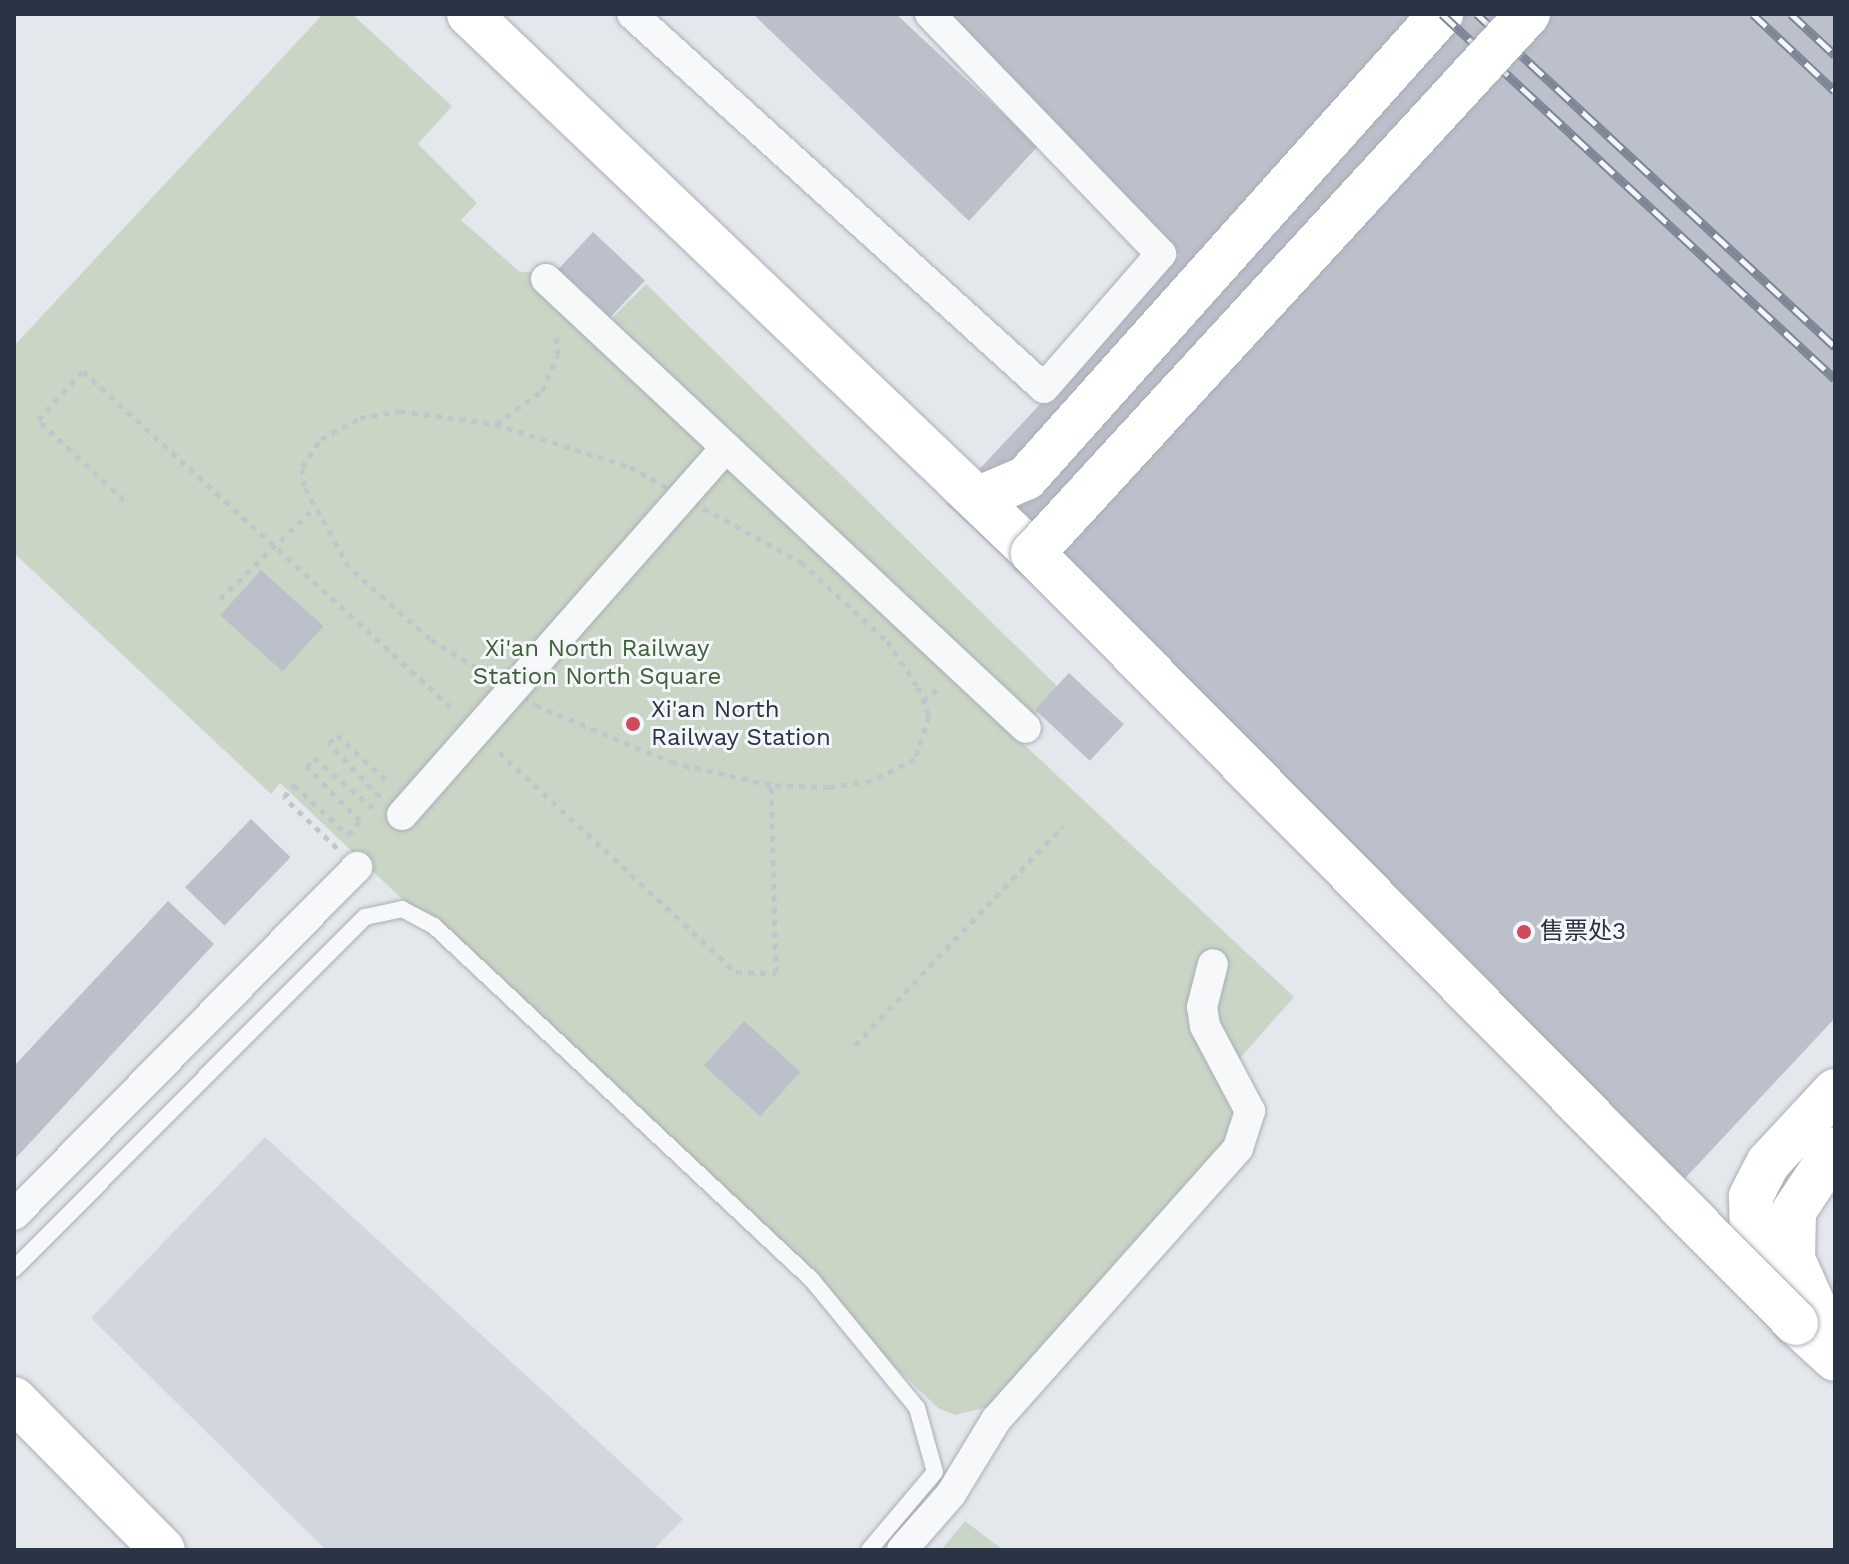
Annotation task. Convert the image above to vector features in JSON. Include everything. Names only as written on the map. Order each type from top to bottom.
[{"type":"main road","points":[[469,14],[1033,553],[1815,1327],[1835,1359]]},
{"type":"main road","points":[[906,430],[977,499],[1026,478],[1441,14]]},
{"type":"main road","points":[[1033,553],[1528,14]]},
{"type":"main road","points":[[1815,1327],[1766,1281],[1752,1240],[1751,1197],[1768,1163],[1835,1091]]},
{"type":"main road","points":[[1815,1327],[1818,1315],[1793,1259],[1794,1211],[1835,1149]]},
{"type":"main road","points":[[14,1399],[163,1550]]},
{"type":"street","points":[[632,14],[1044,388],[1161,254],[930,14]]},
{"type":"street","points":[[546,279],[1026,728]]},
{"type":"street","points":[[406,808],[726,448]]},
{"type":"street","points":[[14,1215],[357,867]]},
{"type":"street","points":[[902,1550],[951,1494],[996,1420],[1238,1148],[1248,1099],[1202,1007],[1213,964]]},
{"type":"lane","points":[[14,1269],[365,917],[402,909],[434,926],[812,1280],[917,1408],[935,1472],[869,1550]]},
{"type":"path","points":[[495,424],[525,407],[552,374],[558,355],[552,319]]},
{"type":"path","points":[[124,500],[38,420],[83,371],[277,546],[736,972],[776,973],[771,785]]},
{"type":"path","points":[[220,599],[312,510]]},
{"type":"path","points":[[357,867],[284,797],[294,785],[348,835],[360,821],[307,767],[314,758],[372,808],[381,798],[329,743],[337,735],[406,808]]},
{"type":"path","points":[[855,1045],[1063,826]]},
{"type":"shaded area","points":[[265,1137],[683,1519],[653,1550],[326,1550],[91,1318]]},
{"type":"green space","name":"Xi'an North Railway Station North Square","points":[[323,14],[352,14],[452,106],[418,144],[477,203],[461,220],[520,272],[558,273],[607,323],[646,284],[1059,688],[1016,737],[1294,997],[1221,1080],[1237,1123],[1221,1159],[992,1406],[955,1415],[938,1408],[280,783],[271,794],[14,553],[14,346]]},
{"type":"green space","points":[[965,1521],[1003,1550],[941,1550]]},
{"type":"building","points":[[753,14],[896,14],[1038,146],[969,221]]},
{"type":"building","points":[[919,14],[1835,14],[1835,1018],[1675,1189],[947,504],[1179,255]]},
{"type":"building","points":[[593,232],[645,280],[610,318],[558,269]]},
{"type":"building","points":[[261,570],[323,626],[283,672],[220,615]]},
{"type":"building","points":[[1069,673],[1124,724],[1090,761],[1035,710]]},
{"type":"building","points":[[251,819],[291,857],[225,926],[185,887]]},
{"type":"building","points":[[168,901],[214,944],[14,1160],[14,1066]]},
{"type":"building","points":[[744,1021],[800,1072],[760,1116],[704,1066]]},
{"type":"railway","points":[[1442,14],[1835,379]]},
{"type":"railway","points":[[1477,14],[1835,347]]},
{"type":"railway","points":[[1753,14],[1835,91]]},
{"type":"railway","points":[[1791,14],[1835,55]]},
{"type":"place","name":"Xi'an North Railway Station","points":[[633,724]]},
{"type":"place","name":"售票处3","points":[[1524,932]]}]
